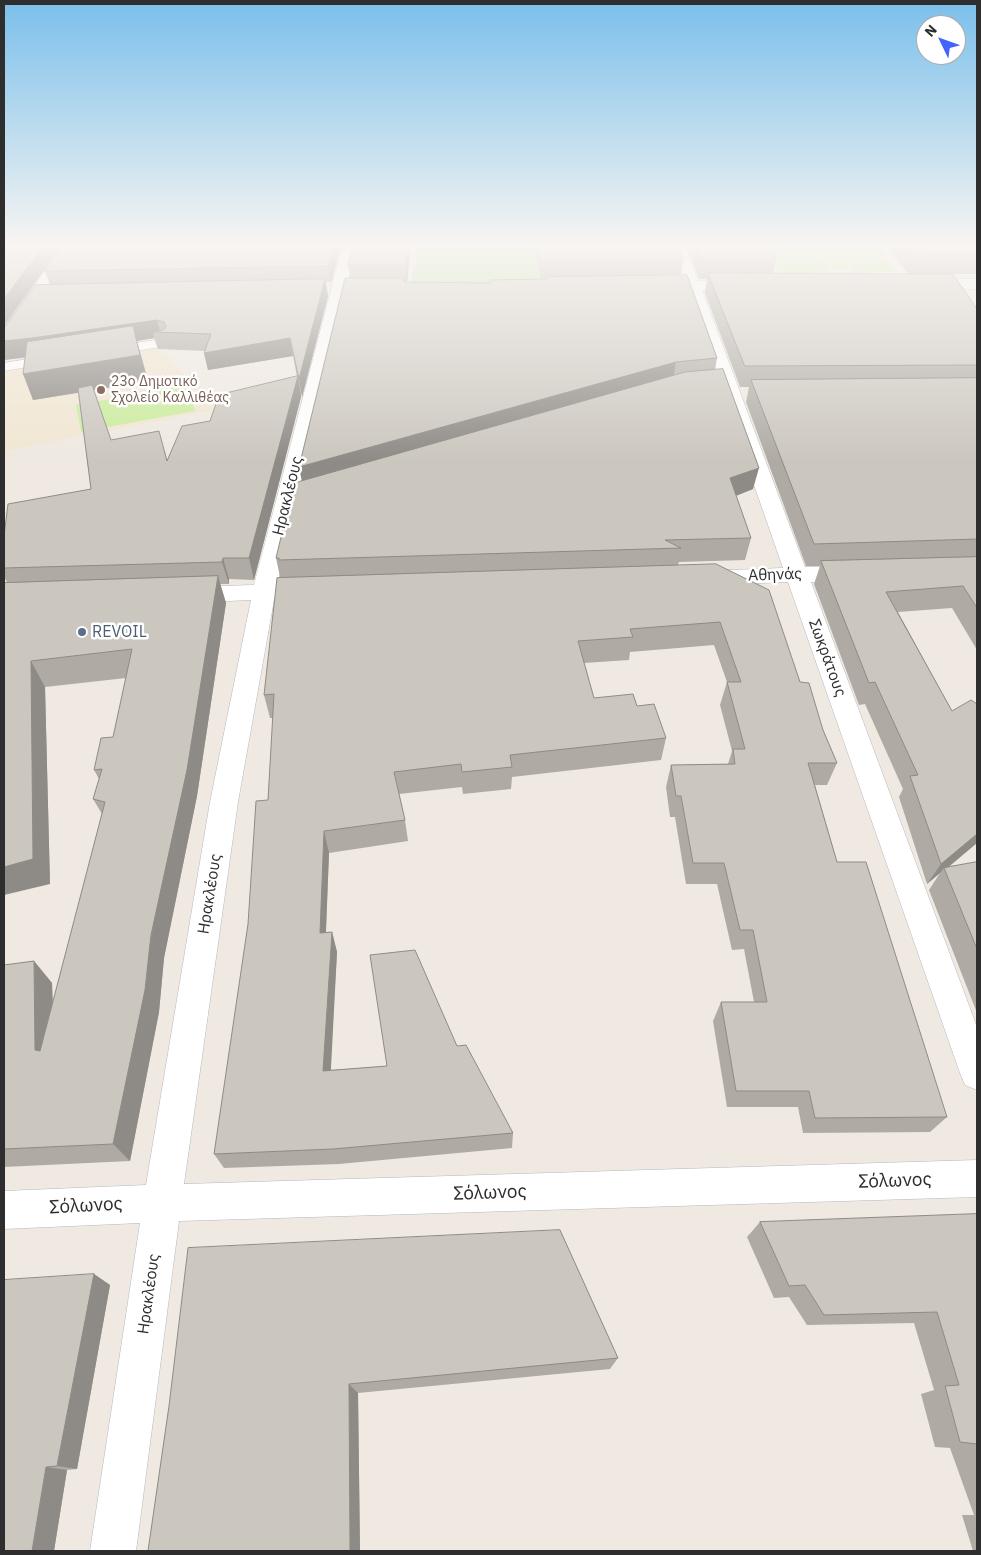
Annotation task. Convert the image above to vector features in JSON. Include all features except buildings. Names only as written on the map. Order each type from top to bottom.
[{"type":"street","points":[[4,340],[20,317]]},
{"type":"street","name":"Ηρακλέους","points":[[113,1551],[162,1203],[224,802],[264,593],[297,496],[333,317]]},
{"type":"street","name":"Σωκράτους","points":[[704,317],[977,1073]]},
{"type":"street","points":[[97,353],[162,343]]},
{"type":"street","points":[[4,367],[69,357]]},
{"type":"street","name":"Αθηνάς","points":[[688,578],[873,573]]},
{"type":"street","points":[[166,595],[303,592]]},
{"type":"street","name":"Σόλωνος","points":[[4,1210],[162,1203],[977,1179]]},
{"type":"shaded area","name":"23ο Δημοτικό Σχολείο Καλλιθέας","points":[[159,346],[215,410],[4,451],[4,369]]},
{"type":"green space","points":[[187,385],[195,411],[81,432],[76,405]]},
{"type":"place","name":"23ο Δημοτικό Σχολείο Καλλιθέας","points":[[101,390]]},
{"type":"place","name":"REVOIL","points":[[82,632]]}]
